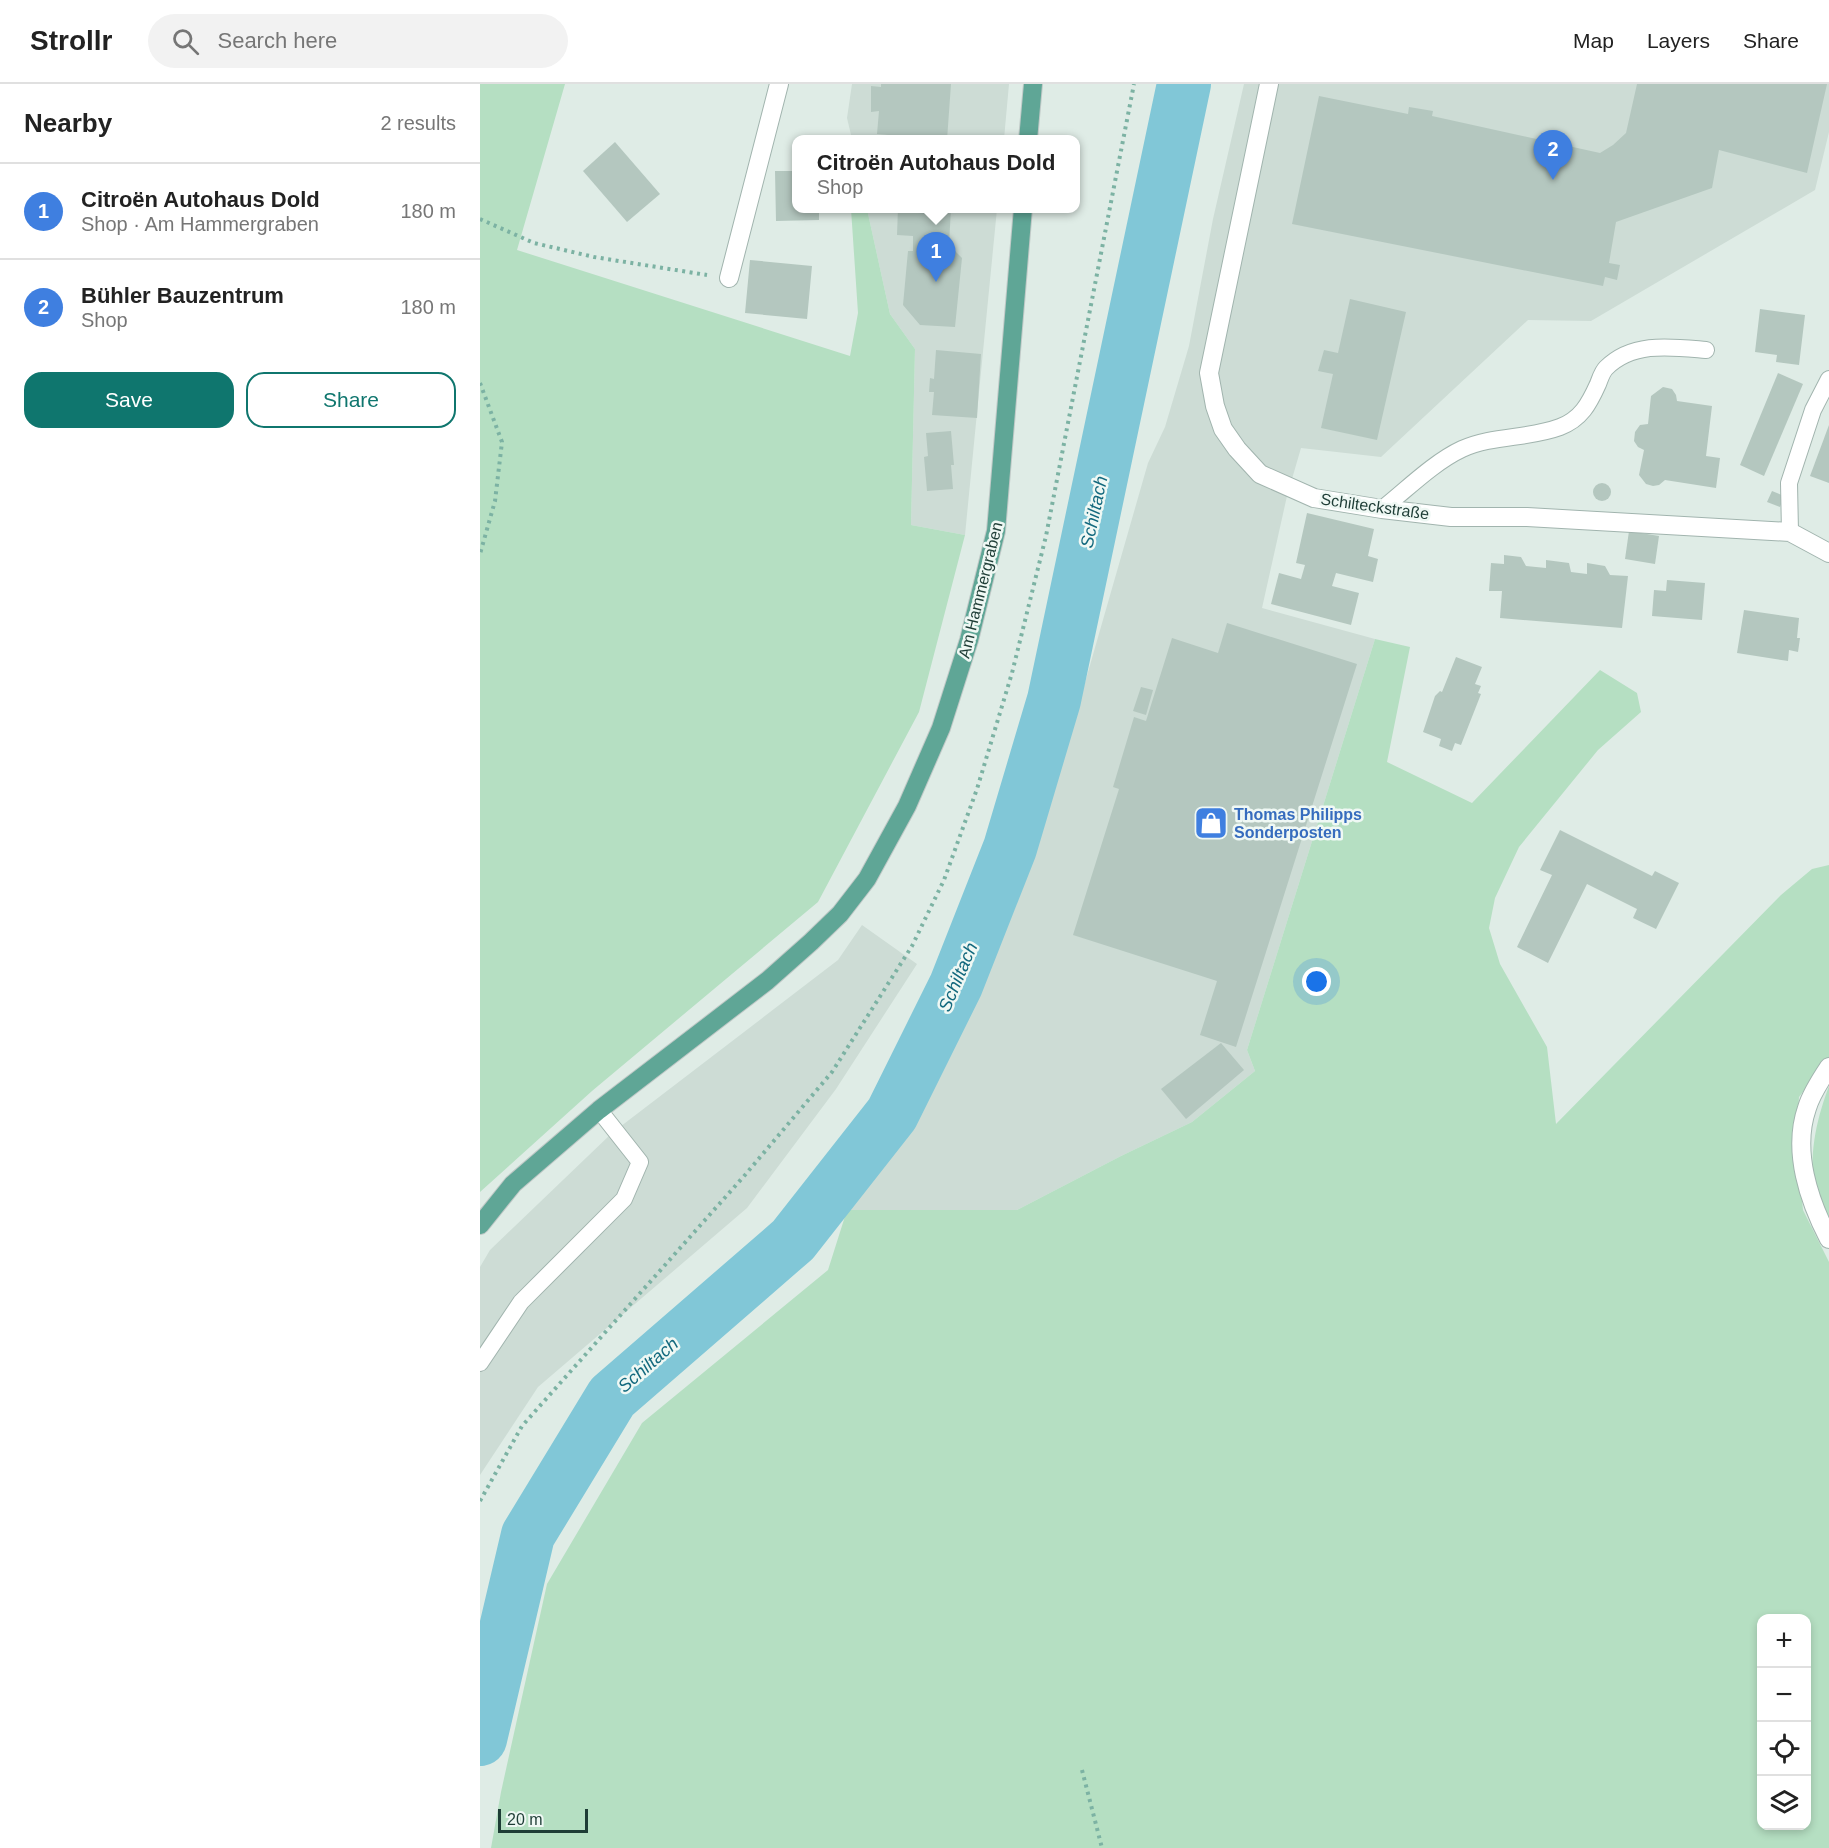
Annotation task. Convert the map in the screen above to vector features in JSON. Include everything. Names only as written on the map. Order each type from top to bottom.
[{"type":"main road","points":[[1028,135],[1033,84]]},
{"type":"main road","name":"Am Hammergraben","points":[[480,1225],[513,1184],[599,1110],[768,981],[812,942],[840,914],[867,879],[907,806],[941,728],[969,640],[996,531],[1023,213]]},
{"type":"street","points":[[729,279],[779,84]]},
{"type":"street","name":"Schilteckstraße","points":[[1269,84],[1209,373],[1215,406],[1223,429],[1237,449],[1260,474],[1314,498],[1382,509],[1451,517],[1527,516],[1790,532],[1829,553]]},
{"type":"street","points":[[1829,1067],[1807,1108],[1801,1141],[1804,1178],[1829,1239]]},
{"type":"lane","points":[[1382,509],[1437,465],[1462,449],[1495,439],[1524,436],[1562,426],[1587,408],[1605,369],[1622,357],[1642,348],[1663,346],[1706,350]]},
{"type":"lane","points":[[1790,532],[1788,483],[1813,410],[1829,379]]},
{"type":"lane","points":[[480,1364],[521,1302],[624,1199],[640,1162],[599,1110]]},
{"type":"path","points":[[480,219],[534,243],[594,257],[729,279]]},
{"type":"path","points":[[480,383],[502,442],[495,501],[480,554]]},
{"type":"path","points":[[1082,1770],[1101,1848]]},
{"type":"shaded area","points":[[852,84],[1009,84],[1004,135],[851,135],[847,118]]},
{"type":"shaded area","points":[[1244,84],[1829,84],[1829,132],[1815,190],[1591,321],[1528,320],[1381,457],[1301,448],[1287,496],[1262,608],[1375,639],[1247,1050],[1255,1071],[1192,1122],[1017,1210],[847,1210],[907,1129],[941,1072],[932,1049],[997,920],[1051,801],[1148,463],[1165,427],[1189,346],[1213,219]]},
{"type":"shaded area","points":[[868,213],[997,213],[965,535],[911,525],[915,349],[890,314]]},
{"type":"shaded area","points":[[862,925],[917,964],[836,1089],[747,1208],[538,1387],[480,1475],[480,1267],[490,1250],[612,1133],[838,960]]},
{"type":"green space","points":[[480,84],[565,84],[517,250],[850,356],[858,313],[851,213],[868,213],[890,314],[915,349],[911,525],[965,535],[919,712],[818,902],[592,1091],[480,1192]]},
{"type":"green space","points":[[1375,639],[1410,647],[1387,762],[1472,803],[1600,670],[1637,693],[1641,712],[1598,750],[1519,847],[1495,898],[1489,928],[1500,964],[1547,1047],[1556,1124],[1781,895],[1812,869],[1829,865],[1829,1057],[1799,1097],[1796,1142],[1803,1210],[1829,1262],[1829,1848],[491,1848],[501,1792],[547,1584],[642,1423],[828,1270],[847,1210],[1017,1210],[1192,1122],[1255,1071],[1247,1050]]},
{"type":"green space","points":[[1829,1086],[1829,1221],[1814,1182],[1813,1158],[1818,1121]]},
{"type":"building","points":[[881,84],[951,84],[947,135],[877,134],[879,111],[871,112],[871,86],[881,87]]},
{"type":"building","points":[[1637,84],[1827,84],[1807,173],[1719,150],[1712,188],[1616,222],[1609,263],[1620,265],[1617,280],[1605,277],[1603,286],[1292,224],[1319,96],[1408,114],[1409,107],[1433,111],[1432,116],[1600,153],[1626,133]]},
{"type":"building","points":[[615,142],[660,194],[627,222],[583,171]]},
{"type":"building","points":[[775,171],[792,171],[792,213],[819,213],[819,220],[776,221]]},
{"type":"building","points":[[898,213],[951,213],[949,245],[962,258],[955,327],[920,325],[903,305],[908,251],[913,251],[913,236],[897,235]]},
{"type":"building","points":[[750,260],[812,266],[807,319],[745,313]]},
{"type":"building","points":[[1350,299],[1406,312],[1377,440],[1321,428],[1333,374],[1318,371],[1324,350],[1338,353]]},
{"type":"building","points":[[1760,309],[1805,315],[1799,365],[1776,362],[1777,355],[1755,352]]},
{"type":"building","points":[[936,350],[981,354],[977,418],[932,415],[934,392],[929,392],[930,378],[934,379]]},
{"type":"building","points":[[1778,373],[1803,384],[1764,476],[1740,465]]},
{"type":"building","points":[[1663,387],[1672,389],[1677,401],[1712,406],[1706,456],[1720,458],[1716,488],[1665,480],[1653,486],[1646,484],[1639,475],[1644,450],[1634,441],[1635,432],[1640,425],[1648,424],[1651,396]]},
{"type":"building","points":[[1829,425],[1829,483],[1810,476]]},
{"type":"building","points":[[951,431],[954,465],[951,465],[953,489],[927,491],[924,457],[928,456],[926,433]]},
{"type":"building","points":[[1602,483],[1608,486],[1611,492],[1608,498],[1602,501],[1596,498],[1593,492],[1596,486]]},
{"type":"building","points":[[1772,491],[1784,496],[1780,507],[1767,502]]},
{"type":"building","points":[[1307,513],[1374,529],[1368,556],[1378,559],[1373,582],[1336,573],[1332,586],[1359,593],[1351,625],[1271,604],[1279,573],[1301,579],[1305,565],[1296,563]]},
{"type":"building","points":[[1629,531],[1659,536],[1655,564],[1625,559]]},
{"type":"building","points":[[1504,555],[1521,557],[1526,566],[1546,568],[1546,560],[1569,563],[1571,572],[1587,574],[1587,563],[1605,566],[1610,575],[1628,576],[1622,628],[1500,618],[1502,591],[1489,591],[1491,563],[1504,564]]},
{"type":"building","points":[[1667,580],[1705,583],[1702,620],[1652,616],[1654,590],[1666,591]]},
{"type":"building","points":[[1744,610],[1799,618],[1798,652],[1789,650],[1788,661],[1737,653]]},
{"type":"building","points":[[1227,623],[1357,664],[1236,1047],[1200,1035],[1217,981],[1073,935],[1119,789],[1113,787],[1134,717],[1146,721],[1172,638],[1218,653]]},
{"type":"building","points":[[1456,657],[1482,667],[1475,684],[1481,686],[1478,693],[1481,694],[1461,745],[1455,743],[1452,751],[1439,746],[1441,739],[1423,732],[1435,696],[1440,691],[1442,692]]},
{"type":"building","points":[[1141,687],[1153,690],[1146,715],[1133,711]]},
{"type":"building","points":[[1560,830],[1652,876],[1655,871],[1679,883],[1656,929],[1633,918],[1637,909],[1587,884],[1548,963],[1517,947],[1552,875],[1540,870]]},
{"type":"building","points":[[1221,1043],[1244,1070],[1186,1119],[1161,1089]]},
{"type":"waterway","name":"Schiltach","points":[[480,1739],[528,1535],[612,1397],[793,1240],[892,1114],[956,985],[1010,848],[1054,700],[1184,84]]},
{"type":"place","name":"Bühler Bauzentrum","points":[[1553,180]]},
{"type":"place","name":"Citroën Autohaus Dold","points":[[936,282]]},
{"type":"place","name":"Thomas Philipps Sonderposten","points":[[1211,823]]}]
